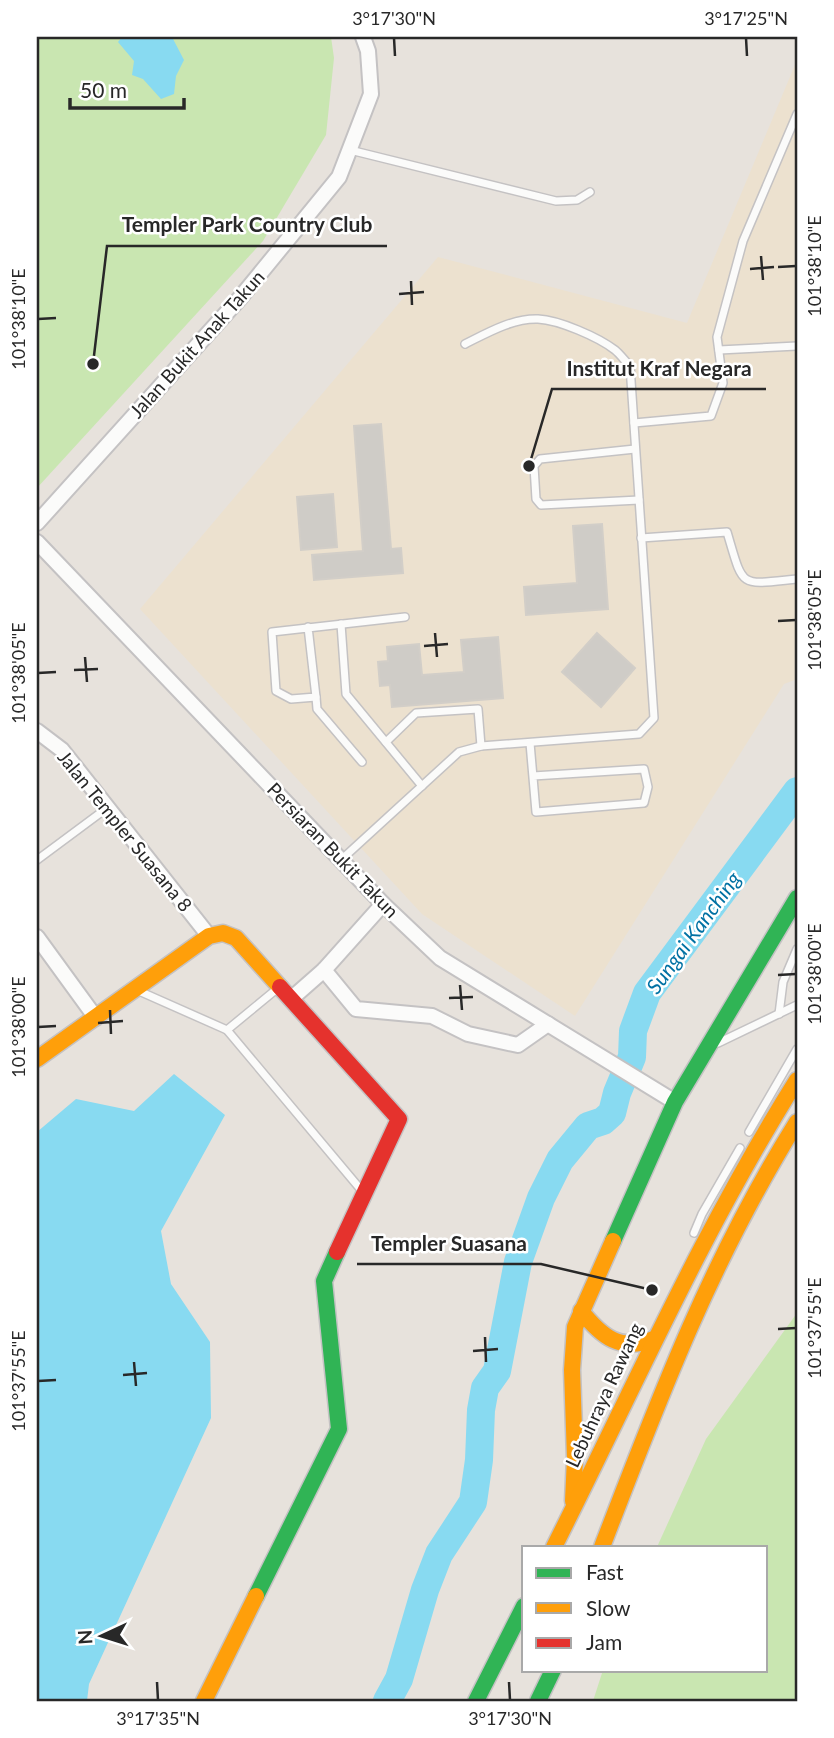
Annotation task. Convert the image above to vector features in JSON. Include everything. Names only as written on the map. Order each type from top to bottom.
[{"type":"main road","points":[[571,1513],[576,1456],[572,1346],[575,1327],[675,1102],[797,898]]},
{"type":"main road","points":[[37,1059],[209,936],[223,933],[236,938],[398,1119],[324,1281],[339,1429],[204,1701]]},
{"type":"main road","name":"Lebuhraya Rawang","points":[[554,1546],[716,1215],[797,1080]]},
{"type":"main road","points":[[602,1546],[696,1311],[734,1229],[797,1122]]},
{"type":"main road","points":[[581,1311],[596,1331],[613,1341],[642,1345],[654,1339]]},
{"type":"main road","points":[[476,1701],[522,1610]]},
{"type":"main road","points":[[538,1701],[552,1672]]},
{"type":"street","name":"Jalan Bukit Anak Takun","points":[[37,523],[240,298],[338,177],[371,94],[369,51],[363,37]]},
{"type":"street","name":"Persiaran Bukit Takun","points":[[37,542],[383,904],[440,958],[675,1102]]},
{"type":"street","name":"Jalan Templer Suasana 8","points":[[37,731],[62,750],[209,936]]},
{"type":"street","points":[[285,993],[324,970],[383,904]]},
{"type":"street","points":[[37,937],[96,1018]]},
{"type":"street","points":[[324,970],[356,1009],[432,1016],[468,1034],[518,1045],[548,1024]]},
{"type":"lane","points":[[634,423],[711,416],[723,383],[717,337],[743,241],[797,114]]},
{"type":"lane","points":[[349,150],[556,201],[577,201],[590,192]]},
{"type":"lane","points":[[342,859],[459,752],[481,746],[639,734],[654,718],[630,366],[615,350],[589,335],[537,319],[497,328],[465,344]]},
{"type":"lane","points":[[719,350],[797,346]]},
{"type":"lane","points":[[635,449],[540,459],[534,466],[535,488],[536,499],[541,505],[639,500]]},
{"type":"lane","points":[[641,538],[727,532],[740,575],[752,583],[797,579]]},
{"type":"lane","points":[[316,697],[291,699],[276,691],[272,632],[405,617]]},
{"type":"lane","points":[[341,624],[346,694],[422,786]]},
{"type":"lane","points":[[308,627],[317,709],[362,762]]},
{"type":"lane","points":[[386,742],[416,713],[478,709],[481,746]]},
{"type":"lane","points":[[530,743],[536,812],[644,803],[648,787],[644,769],[533,776]]},
{"type":"lane","points":[[37,860],[107,808]]},
{"type":"lane","points":[[779,1014],[783,982],[797,949]]},
{"type":"lane","points":[[135,989],[228,1030],[364,1194]]},
{"type":"lane","points":[[228,1030],[285,993]]},
{"type":"lane","points":[[708,1048],[797,1005]]},
{"type":"lane","points":[[692,1237],[702,1214],[797,1049]]},
{"type":"lane","points":[[666,1313],[678,1273]]},
{"type":"shaded area","points":[[797,60],[797,679],[784,684],[575,1016],[422,914],[140,609],[438,257],[687,323]]},
{"type":"green space","points":[[37,37],[331,37],[334,58],[326,135],[263,241],[37,488]]},
{"type":"green space","points":[[797,1313],[797,1701],[593,1701],[602,1672],[768,1672],[768,1546],[657,1546],[706,1439]]},
{"type":"water","points":[[122,37],[172,37],[184,60],[176,76],[174,94],[161,99],[143,79],[132,75],[134,61],[118,42]]},
{"type":"water","points":[[174,1074],[225,1115],[161,1231],[171,1284],[210,1342],[211,1418],[89,1684],[87,1701],[37,1701],[37,1132],[76,1099],[134,1111]]},
{"type":"building","points":[[381,424],[391,549],[401,548],[403,573],[314,580],[312,555],[363,551],[354,426]]},
{"type":"building","points":[[333,494],[337,547],[301,550],[297,497]]},
{"type":"building","points":[[602,524],[608,609],[526,615],[524,587],[577,583],[573,526]]},
{"type":"building","points":[[597,633],[635,668],[601,707],[562,672]]},
{"type":"building","points":[[498,637],[503,698],[392,707],[390,685],[380,686],[378,662],[388,661],[387,647],[419,644],[422,675],[464,672],[461,640]]},
{"type":"waterway","name":"Sungai Kanching","points":[[387,1701],[399,1679],[425,1590],[439,1554],[473,1502],[485,1388],[497,1371],[518,1262],[541,1198],[560,1160],[588,1126],[603,1121],[612,1113],[632,1057],[633,1031],[647,993],[797,791]]},
{"type":"traffic: fast","points":[[613,1241],[675,1102],[797,898]]},
{"type":"traffic: fast","points":[[256,1596],[339,1429],[324,1281],[337,1252]]},
{"type":"traffic: fast","points":[[476,1701],[522,1610]]},
{"type":"traffic: fast","points":[[538,1701],[552,1672]]},
{"type":"traffic: slow","points":[[37,1059],[209,936],[223,933],[236,938],[280,987]]},
{"type":"traffic: slow","points":[[554,1546],[730,1194],[797,1080]]},
{"type":"traffic: slow","points":[[602,1546],[666,1383],[713,1277],[797,1122]]},
{"type":"traffic: slow","points":[[573,1501],[575,1458],[572,1370],[575,1327],[613,1241]]},
{"type":"traffic: slow","points":[[581,1311],[596,1328],[613,1340],[631,1344],[654,1339]]},
{"type":"traffic: slow","points":[[204,1701],[256,1596]]},
{"type":"traffic: jam","points":[[280,987],[399,1119],[337,1252]]},
{"type":"place","name":"Templer Park Country Club","points":[[93,364]]},
{"type":"place","name":"Institut Kraf Negara","points":[[529,466]]},
{"type":"place","name":"Templer Suasana","points":[[652,1290]]}]
